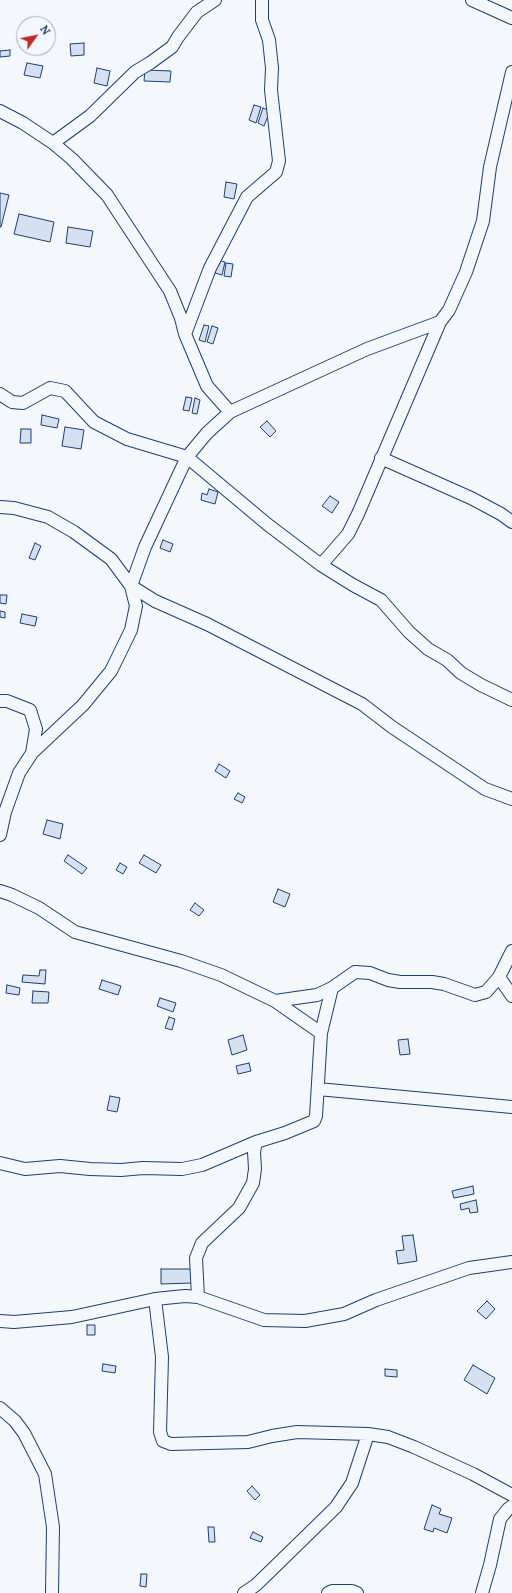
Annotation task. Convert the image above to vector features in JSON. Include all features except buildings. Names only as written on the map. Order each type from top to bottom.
[{"type":"street","points":[[53,143],[90,116],[135,72],[150,64],[172,47],[197,12],[215,0]]},
{"type":"street","points":[[184,334],[210,268],[247,197],[276,172],[279,161],[271,90],[272,68],[269,40],[262,20],[262,0]]},
{"type":"street","points":[[472,0],[512,18]]},
{"type":"street","points":[[321,565],[348,534],[358,514],[440,322],[449,310],[466,272],[483,221],[490,167],[512,72]]},
{"type":"street","points":[[0,111],[23,123],[72,158],[107,196],[170,290],[181,318],[184,334],[207,386],[230,412]]},
{"type":"street","points":[[0,835],[5,812],[19,773],[32,753],[83,705],[111,671],[131,630],[136,606],[131,586],[145,547],[188,457],[207,433],[230,412],[367,349],[440,322]]},
{"type":"street","points":[[0,394],[12,402],[23,403],[50,388],[65,391],[94,422],[127,439],[188,457],[267,524],[321,565],[381,600],[409,632],[428,649],[447,660],[461,673],[481,685],[512,700]]},
{"type":"street","points":[[381,458],[471,498],[501,514],[512,522]]},
{"type":"street","points":[[0,507],[14,508],[48,517],[74,532],[111,559],[131,586],[155,601],[208,624],[362,704],[387,724],[485,789],[512,799]]},
{"type":"street","points":[[0,701],[7,701],[30,710],[36,729],[32,753]]},
{"type":"street","points":[[0,891],[39,908],[75,932],[188,963],[221,975],[275,1001],[321,1033]]},
{"type":"street","points":[[275,1001],[317,995],[332,988],[355,972],[370,972],[388,980],[400,982],[432,982],[444,984],[475,995],[486,992],[499,977],[512,951]]},
{"type":"street","points":[[499,977],[512,996]]},
{"type":"street","points":[[0,1163],[25,1169],[60,1166],[121,1170],[143,1168],[182,1169],[202,1165],[256,1142],[285,1133],[314,1121],[316,1116],[321,1033],[332,988]]},
{"type":"street","points":[[318,1089],[512,1107]]},
{"type":"street","points":[[198,1297],[196,1258],[202,1243],[239,1208],[253,1183],[256,1142]]},
{"type":"street","points":[[0,1321],[14,1322],[72,1317],[155,1299],[185,1296],[198,1297],[264,1320],[305,1321],[344,1314],[376,1300],[469,1268],[512,1262]]},
{"type":"street","points":[[155,1299],[162,1357],[160,1432],[163,1441],[172,1444],[240,1442],[297,1432],[368,1434],[388,1437],[414,1447],[473,1474],[512,1495]]},
{"type":"street","points":[[0,1408],[15,1421],[24,1433],[45,1474],[53,1527],[52,1593]]},
{"type":"street","points":[[244,1593],[256,1585],[336,1507],[352,1483],[368,1434]]},
{"type":"street","points":[[482,1593],[500,1519],[512,1506]]},
{"type":"street","points":[[328,1593],[332,1591],[352,1591],[357,1593]]}]
